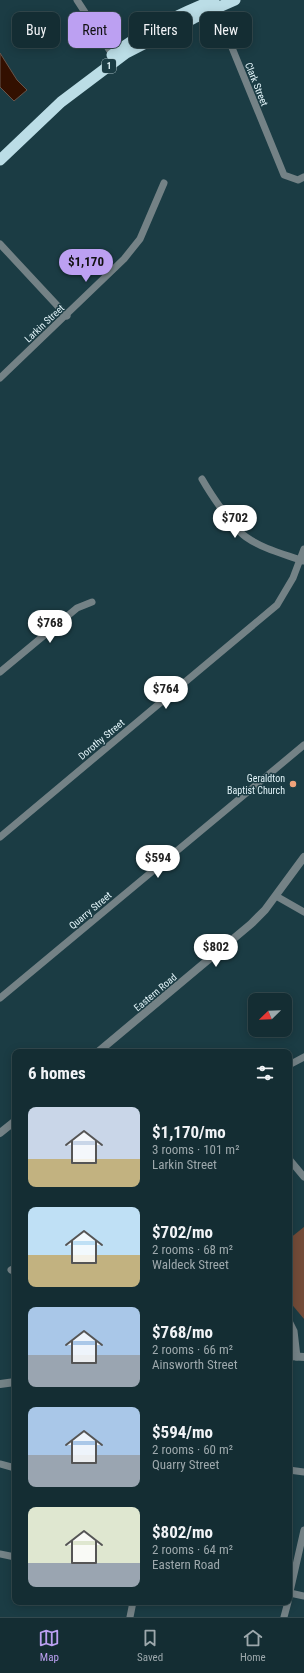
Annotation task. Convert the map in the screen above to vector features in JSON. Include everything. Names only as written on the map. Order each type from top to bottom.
[{"type":"highway","name":"1","points":[[0,150],[48,104],[128,42],[192,9],[214,3],[235,0]]},
{"type":"highway","name":"1","points":[[0,160],[61,102],[126,53],[214,3]]},
{"type":"street","points":[[77,0],[112,54]]},
{"type":"street","name":"Clark Street","points":[[214,3],[284,175],[298,180],[304,177]]},
{"type":"street","name":"Larkin Street","points":[[0,378],[67,316],[124,259],[140,239],[164,183]]},
{"type":"street","points":[[0,244],[67,316]]},
{"type":"street","points":[[202,479],[211,496],[245,536],[261,546],[302,560]]},
{"type":"street","name":"Dorothy Street","points":[[0,837],[277,605],[302,560],[304,549]]},
{"type":"street","points":[[0,672],[78,608],[92,602]]},
{"type":"street","name":"Quarry Street","points":[[0,998],[304,745]]},
{"type":"street","name":"Eastern Road","points":[[102,1049],[232,941],[265,910],[304,857]]},
{"type":"street","points":[[276,896],[304,912]]},
{"type":"street","points":[[292,1063],[304,1057]]},
{"type":"street","points":[[0,1133],[12,1123]]},
{"type":"street","points":[[292,1163],[304,1177]]},
{"type":"street","points":[[292,1327],[294,1331],[296,1357]]},
{"type":"street","points":[[0,1384],[12,1382]]},
{"type":"street","points":[[0,1464],[12,1467]]},
{"type":"street","points":[[292,1470],[304,1472]]},
{"type":"street","points":[[292,1582],[304,1530]]},
{"type":"street","points":[[0,1554],[12,1556]]},
{"type":"street","points":[[292,1595],[304,1596]]},
{"type":"street","points":[[130,1617],[132,1605]]},
{"type":"street","points":[[284,1617],[287,1605]]},
{"type":"shaded area","points":[[0,53],[17,80],[27,90],[14,101],[0,87]]},
{"type":"shaded area","points":[[304,1227],[304,1319],[292,1305],[292,1237]]},
{"type":"place","name":"Geraldton Baptist Church","points":[[293,784]]}]
